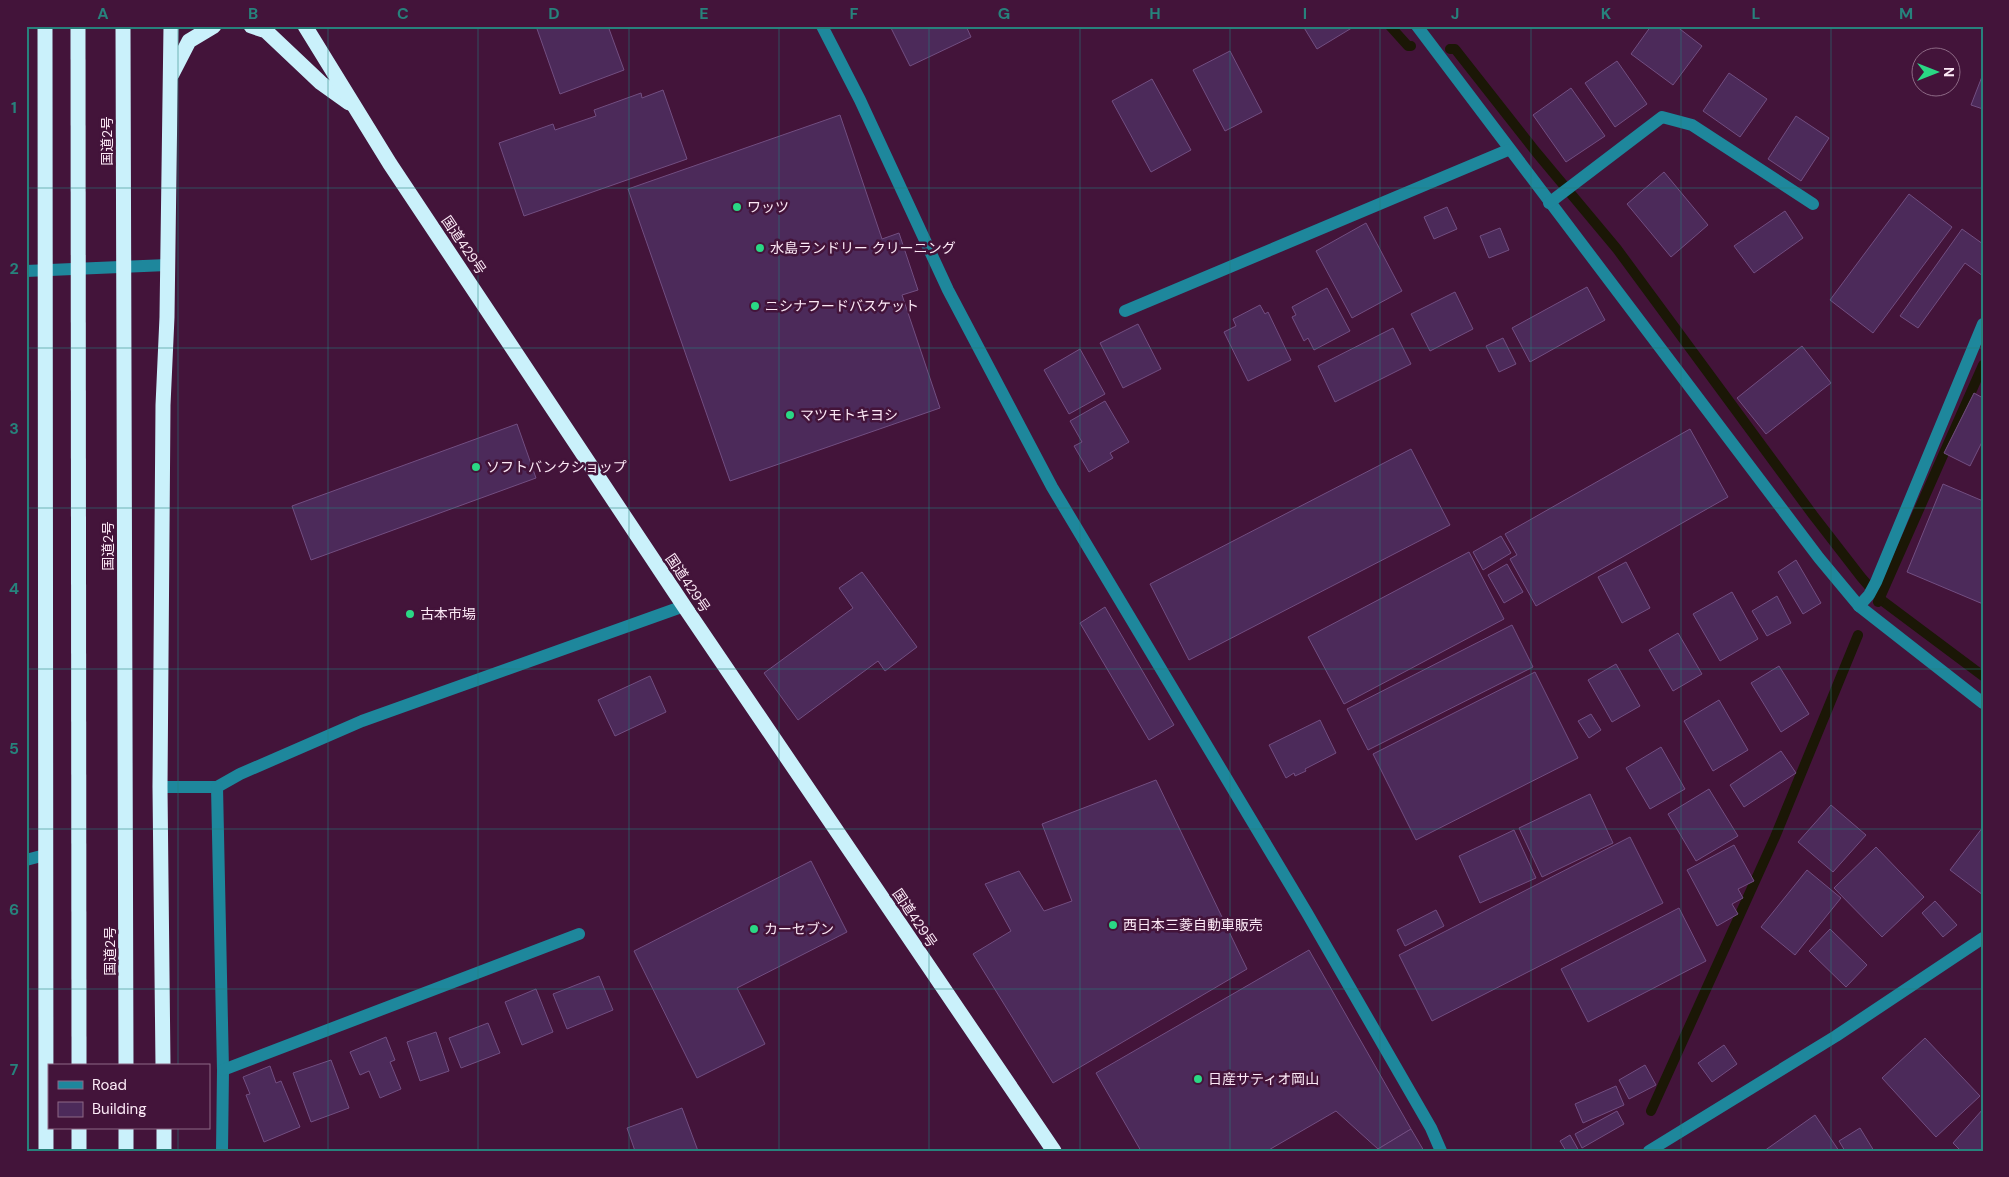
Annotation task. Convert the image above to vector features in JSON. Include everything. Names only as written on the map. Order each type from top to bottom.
[{"type":"highway","points":[[45,26],[46,1151]]},
{"type":"highway","points":[[78,26],[79,1064]]},
{"type":"highway","name":"国道2号","points":[[123,26],[126,1064]]},
{"type":"highway","points":[[163,1064],[160,787],[163,406],[167,317],[171,26]]},
{"type":"highway","points":[[171,74],[189,42],[214,26]]},
{"type":"highway","points":[[251,26],[266,31],[321,83],[355,106]]},
{"type":"highway","name":"国道429号","points":[[305,26],[390,164],[684,606],[1054,1151]]},
{"type":"highway","points":[[79,1130],[79,1151]]},
{"type":"highway","points":[[126,1130],[126,1151]]},
{"type":"highway","points":[[164,1130],[164,1151]]},
{"type":"street","points":[[822,26],[860,100],[948,290],[1052,487],[1307,913],[1426,1120],[1441,1151]]},
{"type":"street","points":[[1417,26],[1508,150],[1819,558],[1859,606],[1983,703]]},
{"type":"street","points":[[1549,203],[1662,117],[1692,125],[1813,204]]},
{"type":"street","points":[[1125,311],[1508,150]]},
{"type":"street","points":[[26,270],[167,265]]},
{"type":"street","points":[[1859,606],[1869,595],[1876,582],[1983,324]]},
{"type":"street","points":[[160,787],[217,787],[240,774],[362,721],[684,606]]},
{"type":"street","points":[[217,787],[223,1070],[222,1151]]},
{"type":"street","points":[[26,860],[45,855]]},
{"type":"street","points":[[223,1070],[579,934]]},
{"type":"street","points":[[1649,1151],[1836,1036],[1983,938]]},
{"type":"building","points":[[536,26],[608,26],[624,70],[560,94]]},
{"type":"building","points":[[890,26],[966,26],[971,37],[910,66]]},
{"type":"building","points":[[1303,26],[1355,26],[1317,49]]},
{"type":"building","points":[[1651,26],[1676,26],[1702,46],[1673,85],[1631,54]]},
{"type":"building","points":[[1230,51],[1262,112],[1225,131],[1193,70]]},
{"type":"building","points":[[1617,61],[1647,104],[1615,127],[1585,83]]},
{"type":"building","points":[[1729,73],[1767,99],[1740,137],[1703,111]]},
{"type":"building","points":[[1983,74],[1983,109],[1971,105]]},
{"type":"building","points":[[1152,79],[1191,150],[1151,172],[1112,101]]},
{"type":"building","points":[[1571,88],[1605,136],[1566,162],[1533,115]]},
{"type":"building","points":[[663,90],[687,159],[524,216],[499,143],[553,124],[555,130],[596,116],[594,110],[641,93],[642,98]]},
{"type":"building","points":[[840,115],[882,239],[899,233],[918,290],[902,295],[940,408],[730,481],[628,189]]},
{"type":"building","points":[[1796,116],[1829,138],[1801,181],[1768,159]]},
{"type":"building","points":[[1664,172],[1708,225],[1671,257],[1627,204]]},
{"type":"building","points":[[1909,194],[1952,227],[1873,333],[1830,300]]},
{"type":"building","points":[[1447,207],[1457,229],[1434,239],[1424,217]]},
{"type":"building","points":[[1785,211],[1803,238],[1754,273],[1734,246]]},
{"type":"building","points":[[1366,223],[1402,291],[1352,318],[1316,251]]},
{"type":"building","points":[[1500,228],[1509,250],[1489,258],[1480,236]]},
{"type":"building","points":[[1962,229],[1983,244],[1983,276],[1965,263],[1918,328],[1900,316]]},
{"type":"building","points":[[1587,287],[1605,320],[1530,362],[1512,328]]},
{"type":"building","points":[[1327,288],[1350,331],[1314,350],[1308,338],[1304,341],[1292,317],[1296,315],[1292,307]]},
{"type":"building","points":[[1455,292],[1473,329],[1430,351],[1411,314]]},
{"type":"building","points":[[1260,305],[1265,314],[1268,312],[1291,360],[1248,381],[1224,332],[1236,326],[1233,319]]},
{"type":"building","points":[[1138,324],[1161,369],[1123,388],[1100,343]]},
{"type":"building","points":[[1393,328],[1411,364],[1335,402],[1318,366]]},
{"type":"building","points":[[1503,338],[1516,364],[1499,372],[1486,346]]},
{"type":"building","points":[[1802,346],[1831,383],[1766,434],[1737,398]]},
{"type":"building","points":[[1080,349],[1105,394],[1069,414],[1044,370]]},
{"type":"building","points":[[1974,393],[1983,398],[1983,440],[1970,466],[1944,453]]},
{"type":"building","points":[[1105,401],[1129,442],[1110,453],[1113,458],[1089,472],[1074,446],[1082,442],[1070,421]]},
{"type":"building","points":[[517,424],[536,478],[311,560],[292,506]]},
{"type":"building","points":[[1690,429],[1728,497],[1536,606],[1510,559],[1517,555],[1505,534]]},
{"type":"building","points":[[1411,449],[1450,525],[1189,660],[1150,584]]},
{"type":"building","points":[[1943,484],[1983,501],[1983,604],[1907,572]]},
{"type":"building","points":[[1501,536],[1511,553],[1483,570],[1473,552]]},
{"type":"building","points":[[1469,552],[1504,619],[1344,704],[1308,637]]},
{"type":"building","points":[[1796,560],[1821,603],[1803,614],[1778,572]]},
{"type":"building","points":[[1626,562],[1650,608],[1622,623],[1598,577]]},
{"type":"building","points":[[1507,564],[1523,592],[1504,603],[1488,575]]},
{"type":"building","points":[[862,572],[917,647],[885,671],[878,661],[798,720],[764,673],[853,608],[839,588]]},
{"type":"building","points":[[1732,592],[1758,639],[1720,661],[1693,614]]},
{"type":"building","points":[[1777,596],[1791,623],[1767,636],[1752,611]]},
{"type":"building","points":[[1105,607],[1174,725],[1149,740],[1080,623]]},
{"type":"building","points":[[1512,625],[1533,667],[1368,750],[1347,709]]},
{"type":"building","points":[[1678,633],[1702,674],[1673,691],[1649,650]]},
{"type":"building","points":[[1616,664],[1640,706],[1612,722],[1588,680]]},
{"type":"building","points":[[1779,666],[1809,714],[1781,732],[1751,683]]},
{"type":"building","points":[[1535,672],[1578,758],[1416,840],[1373,754]]},
{"type":"building","points":[[650,676],[666,712],[615,736],[598,700]]},
{"type":"building","points":[[1719,700],[1748,750],[1713,771],[1684,721]]},
{"type":"building","points":[[1591,714],[1601,730],[1589,738],[1578,721]]},
{"type":"building","points":[[1320,720],[1336,753],[1305,769],[1306,771],[1295,776],[1294,773],[1286,778],[1269,745]]},
{"type":"building","points":[[1661,747],[1685,789],[1650,809],[1626,768]]},
{"type":"building","points":[[1781,751],[1796,773],[1744,807],[1730,785]]},
{"type":"building","points":[[1156,780],[1247,969],[1053,1083],[973,954],[1011,931],[985,884],[1019,871],[1044,911],[1072,901],[1042,824]]},
{"type":"building","points":[[1709,789],[1738,836],[1696,861],[1668,814]]},
{"type":"building","points":[[1590,794],[1613,843],[1542,877],[1519,828]]},
{"type":"building","points":[[1831,805],[1866,835],[1833,872],[1798,842]]},
{"type":"building","points":[[1983,827],[1983,895],[1950,870]]},
{"type":"building","points":[[1514,830],[1536,878],[1480,903],[1459,856]]},
{"type":"building","points":[[1630,837],[1663,903],[1432,1021],[1399,955]]},
{"type":"building","points":[[1734,845],[1754,881],[1738,889],[1743,898],[1732,904],[1738,914],[1717,926],[1687,870]]},
{"type":"building","points":[[1876,847],[1924,897],[1882,937],[1834,888]]},
{"type":"building","points":[[811,861],[847,932],[737,988],[765,1044],[697,1078],[634,951]]},
{"type":"building","points":[[1807,870],[1841,898],[1795,955],[1761,927]]},
{"type":"building","points":[[1935,901],[1957,925],[1943,937],[1922,913]]},
{"type":"building","points":[[1679,908],[1706,961],[1588,1022],[1561,969]]},
{"type":"building","points":[[1436,910],[1444,926],[1405,946],[1397,930]]},
{"type":"building","points":[[1830,929],[1867,965],[1846,987],[1809,951]]},
{"type":"building","points":[[1309,950],[1411,1129],[1378,1149],[1336,1111],[1267,1151],[1141,1151],[1096,1073]]},
{"type":"building","points":[[599,976],[613,1010],[567,1029],[553,994]]},
{"type":"building","points":[[536,989],[553,1032],[522,1045],[505,1002]]},
{"type":"building","points":[[488,1023],[500,1053],[461,1068],[449,1038]]},
{"type":"building","points":[[436,1032],[449,1071],[420,1081],[407,1042]]},
{"type":"building","points":[[386,1037],[395,1060],[390,1062],[401,1089],[380,1098],[369,1071],[360,1075],[350,1052]]},
{"type":"building","points":[[1925,1038],[1980,1096],[1936,1137],[1882,1078]]},
{"type":"building","points":[[1724,1045],[1737,1064],[1712,1082],[1698,1063]]},
{"type":"building","points":[[331,1060],[349,1108],[311,1122],[293,1073]]},
{"type":"building","points":[[1645,1065],[1656,1085],[1629,1099],[1619,1080]]},
{"type":"building","points":[[270,1066],[276,1083],[281,1081],[300,1127],[264,1142],[246,1095],[250,1094],[243,1077]]},
{"type":"building","points":[[1616,1086],[1624,1105],[1583,1123],[1575,1104]]},
{"type":"building","points":[[682,1108],[698,1151],[635,1151],[627,1128]]},
{"type":"building","points":[[1983,1109],[1983,1151],[1961,1151],[1953,1143]]},
{"type":"building","points":[[1617,1111],[1624,1124],[1582,1148],[1575,1134]]},
{"type":"building","points":[[1815,1115],[1839,1151],[1764,1151]]},
{"type":"building","points":[[1860,1128],[1874,1151],[1845,1151],[1839,1141]]},
{"type":"building","points":[[1411,1129],[1424,1151],[1379,1151],[1378,1149]]},
{"type":"building","points":[[1570,1135],[1579,1151],[1566,1151],[1560,1141]]},
{"type":"waterway","points":[[1390,26],[1408,46],[1411,46]]},
{"type":"waterway","points":[[1450,49],[1455,49],[1536,152],[1617,249],[1813,515],[1861,577],[1880,599],[1983,676]]},
{"type":"waterway","points":[[1878,602],[1983,365]]},
{"type":"waterway","points":[[1651,1111],[1775,837],[1858,635]]},
{"type":"place","name":"ワッツ","points":[[737,207]]},
{"type":"place","name":"水島ランドリー クリーニング","points":[[760,248]]},
{"type":"place","name":"ニシナフードバスケット","points":[[755,306]]},
{"type":"place","name":"マツモトキヨシ","points":[[790,415]]},
{"type":"place","name":"ソフトバンクショップ","points":[[476,467]]},
{"type":"place","name":"古本市場","points":[[410,614]]},
{"type":"place","name":"西日本三菱自動車販売","points":[[1113,925]]},
{"type":"place","name":"カーセブン","points":[[754,929]]},
{"type":"place","name":"日産サティオ岡山","points":[[1198,1079]]}]
